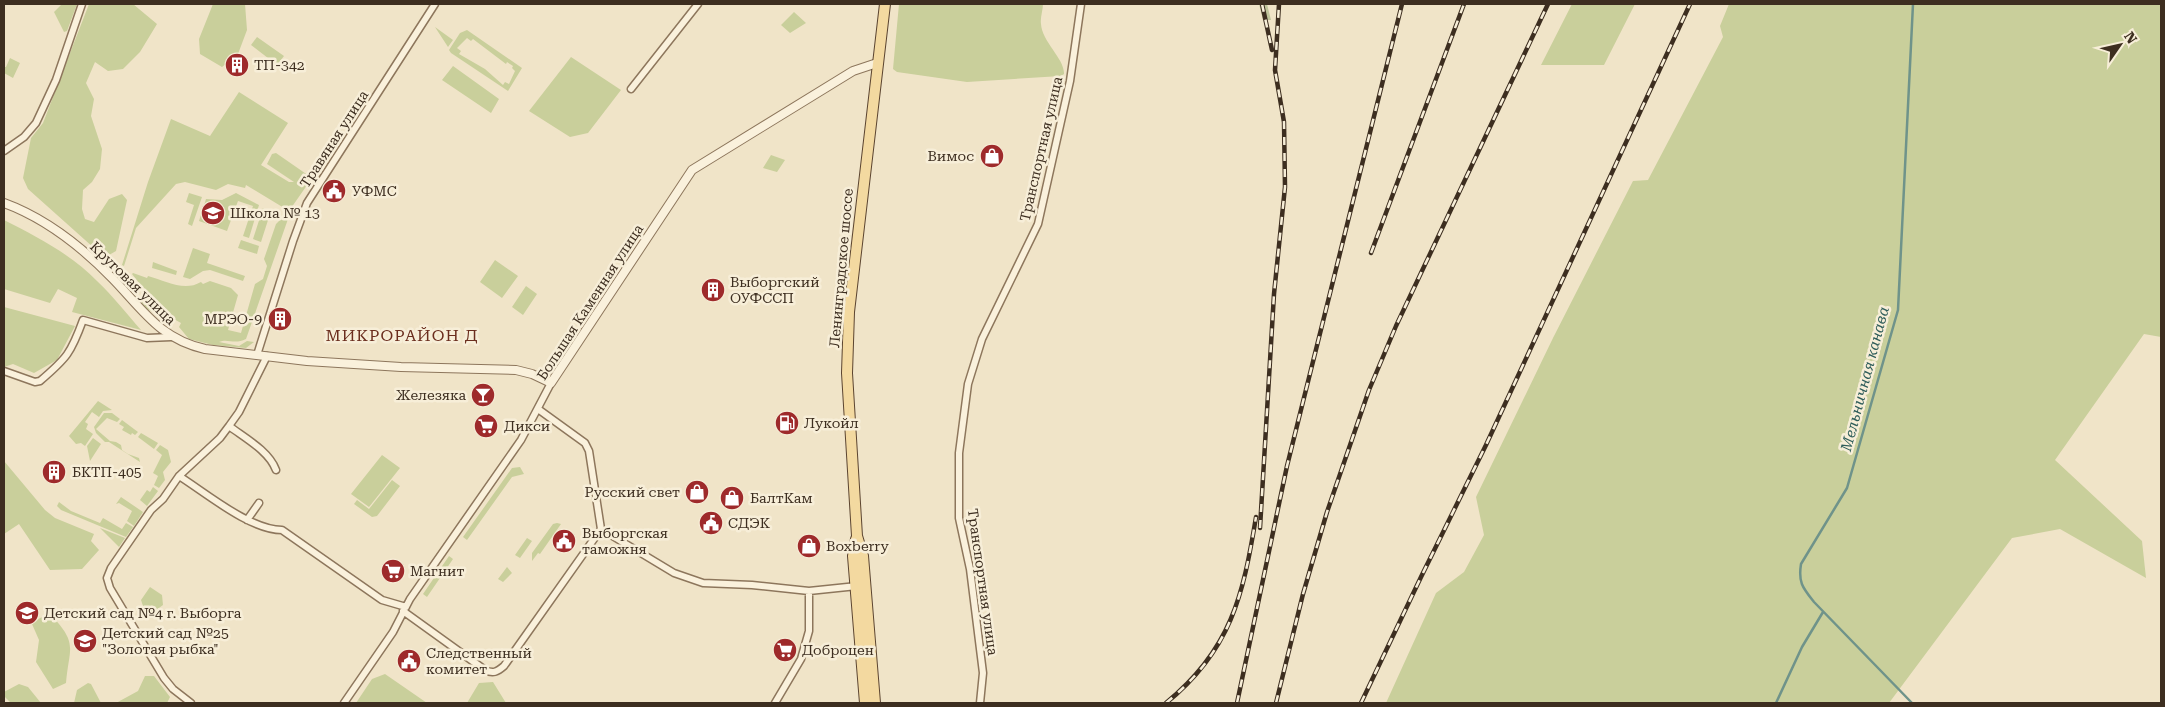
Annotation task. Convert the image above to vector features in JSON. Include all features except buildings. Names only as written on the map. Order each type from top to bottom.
[{"type":"main road","name":"Ленинградское шоссе","points":[[875,703],[860,585],[853,556],[857,536],[847,373],[849,312],[885,4]]},
{"type":"main road","name":"Ленинградское шоссе","points":[[860,585],[865,703]]},
{"type":"street","points":[[4,151],[24,137],[36,123],[56,80],[82,4]]},
{"type":"street","points":[[631,89],[698,4]]},
{"type":"street","name":"Транспортная улица","points":[[980,703],[983,673],[970,569],[959,518],[959,453],[968,384],[982,339],[1038,224],[1070,80],[1080,4]]},
{"type":"street","name":"Травяная улица","points":[[257,355],[307,203],[433,7]]},
{"type":"street","name":"Большая Каменная улица","points":[[344,703],[393,632],[404,609],[521,440],[551,383],[692,170],[853,71],[877,63]]},
{"type":"street","name":"Круговая улица","points":[[4,203],[31,215],[75,245],[113,279],[154,324],[171,337],[191,346],[205,350],[401,367],[516,370],[532,374],[551,383]]},
{"type":"street","points":[[4,371],[36,382],[40,381],[66,359],[83,320],[148,338],[171,337]]},
{"type":"street","points":[[191,703],[173,689],[164,678],[110,588],[107,578],[111,568],[151,510],[163,499],[179,476],[220,438],[229,426],[239,412],[267,356]]},
{"type":"street","points":[[179,476],[247,520],[271,530],[282,530],[382,600],[404,609],[485,670],[491,673],[497,672],[504,666],[601,529],[589,451],[585,444],[538,409]]},
{"type":"street","points":[[229,426],[267,456],[273,462],[276,470]]},
{"type":"street","points":[[247,520],[259,503]]},
{"type":"street","points":[[601,529],[682,577],[703,583],[752,585],[809,591],[860,585]]},
{"type":"street","points":[[775,703],[801,659],[809,631],[809,591]]},
{"type":"green space","points":[[62,4],[77,4],[67,31],[64,32],[54,12]]},
{"type":"green space","points":[[89,4],[133,4],[157,24],[140,52],[123,69],[108,71],[95,62],[86,83],[94,99],[91,116],[102,149],[100,169],[92,182],[83,190],[82,209],[85,219],[94,222],[109,199],[122,194],[127,200],[116,251],[109,255],[94,248],[28,189],[23,178],[31,138],[43,123]]},
{"type":"green space","points":[[213,4],[245,4],[247,30],[238,54],[222,67],[200,54],[199,39]]},
{"type":"green space","points":[[899,4],[1043,4],[1042,31],[1061,62],[1064,74],[1061,76],[967,82],[897,72],[893,69]]},
{"type":"green space","points":[[1259,4],[1267,4],[1271,20],[1263,20]]},
{"type":"green space","points":[[1572,4],[1635,4],[1604,65],[1541,65]]},
{"type":"green space","points":[[1729,4],[2161,4],[2161,337],[2144,334],[2055,460],[2142,541],[2146,578],[2060,529],[2012,538],[1889,703],[1386,703],[1436,593],[1464,572],[1484,535],[1476,497],[1553,338],[1633,181],[1648,180],[1723,37],[1720,26]]},
{"type":"green space","points":[[794,12],[806,23],[790,33],[781,25]]},
{"type":"green space","points":[[435,27],[453,40],[448,47]]},
{"type":"green space","points":[[467,30],[522,68],[508,91],[451,53],[449,50],[460,33]],"holes":[[[467,38],[471,41],[473,39],[506,64],[507,62],[513,66],[512,68],[515,71],[509,84],[505,82],[503,85],[485,69],[459,54],[461,51],[457,48]]]},
{"type":"green space","points":[[257,37],[284,56],[277,65],[251,45]]},
{"type":"green space","points":[[571,57],[621,90],[588,133],[570,137],[529,111]]},
{"type":"green space","points":[[10,58],[20,63],[13,78],[4,73],[4,67],[6,67]]},
{"type":"green space","points":[[453,66],[499,99],[491,113],[442,80]]},
{"type":"green space","points":[[239,92],[288,123],[261,165],[289,182],[294,182],[267,164],[272,154],[276,153],[312,178],[289,211],[246,185],[245,188],[228,184],[216,190],[185,182],[176,184],[136,228],[124,266],[122,265],[148,182],[171,119],[210,136]]},
{"type":"green space","points":[[771,155],[785,160],[777,172],[763,168]]},
{"type":"green space","points":[[189,193],[202,197],[192,226],[188,224],[194,205],[186,202]]},
{"type":"green space","points":[[236,193],[259,205],[249,238],[243,236],[253,206],[238,201],[227,231],[199,221],[206,199],[222,200]]},
{"type":"green space","points":[[263,208],[269,217],[261,242],[253,239]]},
{"type":"green space","points":[[281,219],[288,219],[246,339],[242,341],[219,342],[239,346],[247,341],[254,342],[246,348],[213,345],[189,339],[179,327],[181,323],[163,313],[132,274],[147,278],[148,276],[182,286],[195,285],[201,282],[203,284],[210,281],[231,288],[238,295],[228,330],[241,333],[255,284],[263,279],[267,266],[264,259],[276,224]]},
{"type":"green space","points":[[4,220],[65,254],[109,293],[141,330],[72,312],[77,298],[58,289],[50,303],[4,289]]},
{"type":"green space","points":[[241,240],[259,246],[257,254],[238,248]]},
{"type":"green space","points":[[193,248],[210,254],[207,263],[245,276],[243,281],[210,270],[203,271],[190,279],[183,277]]},
{"type":"green space","points":[[495,260],[518,276],[502,298],[480,282]]},
{"type":"green space","points":[[153,262],[177,271],[176,275],[152,268]]},
{"type":"green space","points":[[526,286],[537,294],[523,315],[512,307]]},
{"type":"green space","points":[[145,295],[162,317],[147,309],[140,301]]},
{"type":"green space","points":[[4,307],[75,326],[57,360],[34,373],[13,364],[4,367]]},
{"type":"green space","points":[[98,401],[112,410],[103,411],[99,417],[92,412],[85,422],[88,424],[86,429],[93,434],[85,446],[81,443],[76,444],[69,436]]},
{"type":"green space","points":[[104,413],[112,413],[120,419],[117,422],[107,418],[96,429],[110,441],[121,445],[122,450],[139,458],[140,462],[109,442],[105,442],[96,433],[94,427]]},
{"type":"green space","points":[[122,420],[138,432],[135,435],[132,433],[131,435],[122,430],[124,427],[119,424]]},
{"type":"green space","points":[[141,433],[158,443],[154,449],[138,437]]},
{"type":"green space","points":[[93,438],[101,444],[90,461],[87,446]]},
{"type":"green space","points":[[160,445],[168,450],[171,462],[163,472],[165,480],[159,488],[154,485],[158,476],[153,473],[162,455],[156,450]]},
{"type":"green space","points":[[382,455],[400,468],[369,507],[351,494]]},
{"type":"green space","points":[[4,461],[45,510],[55,518],[94,534],[91,541],[99,550],[82,569],[50,570],[19,524],[4,534]]},
{"type":"green space","points":[[520,467],[524,474],[512,477],[467,540],[463,537],[512,468]]},
{"type":"green space","points":[[392,480],[400,486],[377,516],[372,517],[354,504],[357,500],[369,509]]},
{"type":"green space","points":[[153,487],[158,491],[147,506],[140,500],[147,490],[150,492]]},
{"type":"green space","points":[[121,497],[143,512],[134,526],[127,521],[132,511],[119,503],[116,504]]},
{"type":"green space","points":[[59,502],[71,511],[100,523],[103,518],[122,529],[126,523],[133,527],[126,537],[61,510],[57,506]]},
{"type":"green space","points":[[553,524],[561,524],[540,554],[538,553],[532,561],[532,553]]},
{"type":"green space","points":[[100,528],[125,538],[119,547]]},
{"type":"green space","points":[[527,538],[532,541],[520,558],[515,555]]},
{"type":"green space","points":[[449,556],[453,559],[427,597],[423,594]]},
{"type":"green space","points":[[507,567],[512,573],[503,582],[498,579]]},
{"type":"green space","points":[[150,587],[162,595],[163,605],[152,613],[143,606],[141,600]]},
{"type":"green space","points":[[50,614],[65,632],[70,646],[66,683],[53,689],[36,662],[39,640],[32,624]]},
{"type":"green space","points":[[385,674],[427,703],[356,703],[372,679]]},
{"type":"green space","points":[[145,676],[154,676],[170,697],[167,703],[116,703],[138,691]]},
{"type":"green space","points":[[493,682],[506,703],[467,703],[479,683]]},
{"type":"green space","points":[[88,683],[91,684],[101,703],[74,703],[77,690]]},
{"type":"green space","points":[[19,684],[28,687],[41,703],[11,703],[4,696],[4,692]]},
{"type":"waterway","name":"Мельничная канава","points":[[1912,703],[1814,602],[1804,589],[1800,576],[1801,564],[1847,488],[1898,310],[1913,4]]},
{"type":"waterway","points":[[1776,703],[1802,647],[1823,612]]},
{"type":"railway","points":[[1262,4],[1272,50]]},
{"type":"railway","points":[[1260,528],[1274,294],[1285,187],[1284,122],[1275,70],[1279,4]]},
{"type":"railway","points":[[1237,703],[1287,466],[1402,4]]},
{"type":"railway","points":[[1371,253],[1464,4]]},
{"type":"railway","points":[[1276,703],[1303,594],[1327,512],[1369,390],[1396,326],[1548,4]]},
{"type":"railway","points":[[1361,703],[1486,445],[1690,4]]},
{"type":"railway","points":[[1166,703],[1206,663],[1220,642],[1239,597],[1246,572],[1256,517]]},
{"type":"place","name":"ТП-342","points":[[237,65]]},
{"type":"place","name":"Вимос","points":[[992,156]]},
{"type":"place","name":"УФМС","points":[[334,191]]},
{"type":"place","name":"Школа № 13","points":[[213,213]]},
{"type":"place","name":"Выборгский ОУФССП","points":[[713,290]]},
{"type":"place","name":"МРЭО-9","points":[[280,319]]},
{"type":"place","name":"Железяка","points":[[483,395]]},
{"type":"place","name":"Лукойл","points":[[787,423]]},
{"type":"place","name":"Дикси","points":[[486,426]]},
{"type":"place","name":"БКТП-405","points":[[54,472]]},
{"type":"place","name":"Русский свет","points":[[697,492]]},
{"type":"place","name":"БалтКам","points":[[732,498]]},
{"type":"place","name":"СДЭК","points":[[711,523]]},
{"type":"place","name":"Выборгская таможня","points":[[564,541]]},
{"type":"place","name":"Boxberry","points":[[809,546]]},
{"type":"place","name":"Магнит","points":[[393,571]]},
{"type":"place","name":"Детский сад №4 г. Выборга","points":[[27,613]]},
{"type":"place","name":"Детский сад №25 \"Золотая рыбка\"","points":[[85,641]]},
{"type":"place","name":"Доброцен","points":[[785,650]]},
{"type":"place","name":"Следственный комитет","points":[[409,661]]},
{"type":"district","name":"МИКРОРАЙОН Д","points":[[402,335]]}]
